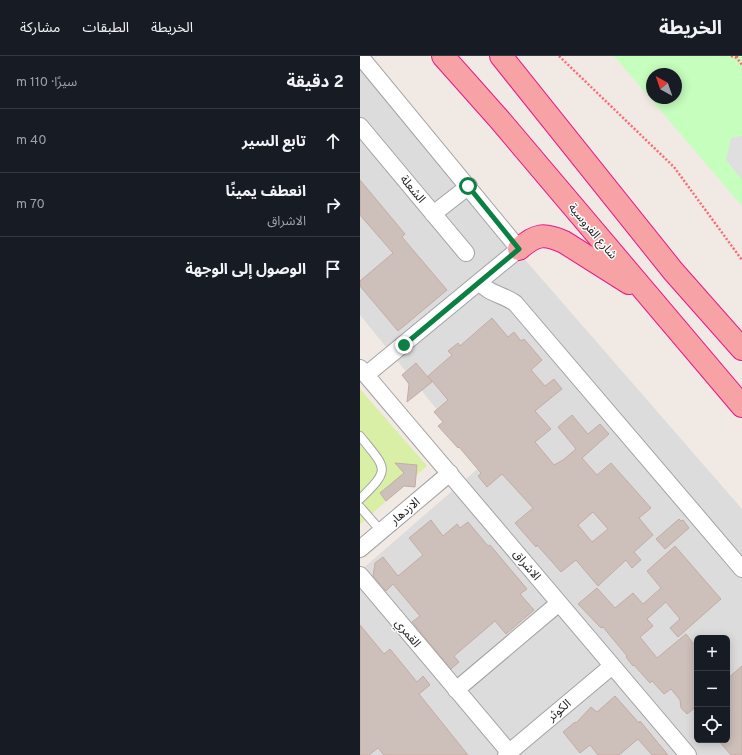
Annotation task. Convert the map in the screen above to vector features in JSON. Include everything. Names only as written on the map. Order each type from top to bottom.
[{"type":"highway","name":"شارع الفروسية","points":[[443,56],[499,119],[742,406]]},
{"type":"highway","points":[[502,56],[673,270],[742,349]]},
{"type":"highway","points":[[524,244],[540,236],[548,236],[564,242],[648,296]]},
{"type":"street","points":[[360,56],[468,186],[524,244]]},
{"type":"street","name":"الشعلة","points":[[360,126],[466,253]]},
{"type":"street","points":[[433,214],[468,186]]},
{"type":"street","name":"الاشراق","points":[[524,244],[479,282],[363,372],[688,755]]},
{"type":"street","points":[[479,282],[490,292],[503,296],[515,303],[742,569]]},
{"type":"street","name":"الازدهار","points":[[360,549],[450,473]]},
{"type":"street","name":"القمري","points":[[360,575],[508,754]]},
{"type":"street","points":[[456,690],[559,603]]},
{"type":"street","name":"الكوثر","points":[[508,754],[612,666]]},
{"type":"lane","points":[[360,436],[381,463],[382,473],[378,482],[360,499]]},
{"type":"lane","points":[[360,507],[381,531]]},
{"type":"path","points":[[559,56],[674,167],[742,260]]},
{"type":"path","points":[[731,56],[737,57],[742,65]]},
{"type":"shaded area","points":[[360,70],[742,509],[742,755],[360,755],[360,571],[482,465],[360,315]]},
{"type":"shaded area","points":[[742,136],[742,180],[726,160],[731,138]]},
{"type":"green space","points":[[614,56],[742,56],[742,206],[655,104],[682,104],[682,68],[646,68],[646,94]]},
{"type":"green space","points":[[360,389],[427,466],[360,524]]},
{"type":"building","points":[[360,180],[405,234],[402,237],[447,290],[398,331],[360,286],[360,281],[393,253],[360,215]]},
{"type":"building","points":[[492,318],[508,337],[514,332],[521,341],[524,339],[542,360],[531,370],[545,386],[554,379],[562,389],[535,411],[551,429],[535,442],[554,465],[563,460],[576,449],[558,427],[572,415],[588,434],[600,424],[609,434],[582,458],[597,475],[611,463],[651,508],[639,518],[653,535],[634,552],[641,560],[632,568],[626,560],[598,586],[576,560],[561,572],[515,523],[533,508],[502,474],[487,487],[478,476],[481,473],[459,447],[458,448],[438,426],[443,422],[434,412],[448,400],[428,376],[452,355],[448,351],[458,343],[460,346]],"holes":[[[593,512],[608,529],[592,542],[578,525]]]},
{"type":"building","points":[[416,363],[432,382],[407,402],[409,384],[402,375]]},
{"type":"building","points":[[395,463],[417,465],[415,487],[404,486],[386,501],[380,493],[404,473]]},
{"type":"building","points":[[679,519],[681,521],[683,520],[689,528],[665,549],[656,539]]},
{"type":"building","points":[[431,520],[443,536],[457,524],[460,528],[468,522],[488,546],[490,545],[527,589],[520,594],[534,610],[506,634],[495,621],[454,656],[459,662],[451,669],[412,622],[420,616],[393,584],[386,591],[373,576],[375,563],[383,557],[398,576],[423,555],[409,538]]},
{"type":"building","points":[[675,546],[721,599],[678,637],[670,628],[680,619],[666,602],[647,619],[653,626],[640,637],[657,658],[686,634],[694,644],[694,708],[687,714],[681,708],[680,700],[671,689],[664,694],[652,681],[650,683],[634,665],[633,666],[626,657],[627,656],[603,627],[601,628],[578,604],[597,588],[615,608],[633,593],[643,604],[661,588],[647,571]]},
{"type":"building","points":[[360,625],[384,654],[390,649],[417,682],[423,676],[430,685],[419,694],[468,755],[384,755],[378,748],[369,755],[360,755]]},
{"type":"building","points":[[742,666],[742,755],[731,755],[721,743],[730,743],[730,676]]},
{"type":"building","points":[[615,696],[639,723],[640,721],[668,755],[652,755],[638,739],[619,755],[598,755],[590,745],[580,753],[563,732],[575,722],[576,723],[591,707],[597,712]]},
{"type":"route","points":[[404,345],[519,249],[468,186]]}]
